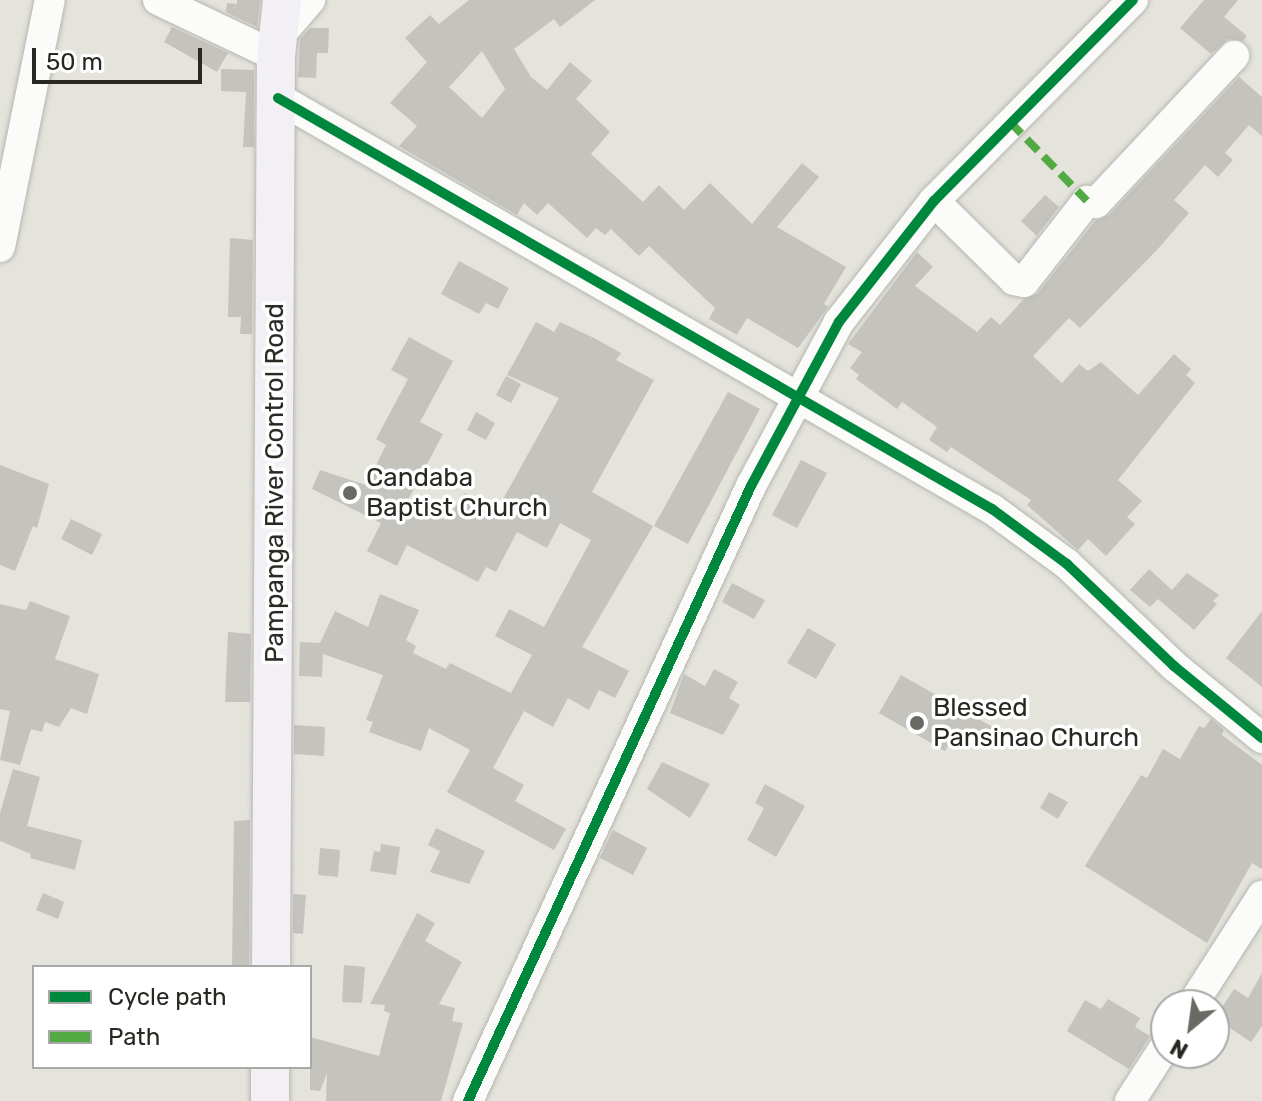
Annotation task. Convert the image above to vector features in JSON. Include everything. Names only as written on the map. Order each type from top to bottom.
[{"type":"main road","name":"Pampanga River Control Road","points":[[271,965],[279,31]]},
{"type":"main road","points":[[270,1069],[270,1101]]},
{"type":"street","points":[[0,247],[50,0]]},
{"type":"street","points":[[158,0],[279,31],[310,0]]},
{"type":"street","points":[[468,1101],[712,569],[839,322],[934,201],[1133,0]]},
{"type":"street","points":[[934,201],[1014,280],[1024,282],[1087,201],[1096,203],[1234,56]]},
{"type":"street","points":[[278,98],[799,398],[1044,544],[1174,666],[1262,738]]},
{"type":"street","points":[[1202,989],[1262,896]]},
{"type":"street","points":[[1130,1101],[1151,1069]]},
{"type":"building","points":[[237,0],[260,0],[257,27],[226,12],[227,3],[237,4]]},
{"type":"building","points":[[469,0],[595,0],[560,27],[554,19],[514,49],[531,77],[547,90],[570,62],[592,81],[576,99],[610,132],[591,154],[643,202],[659,185],[684,210],[710,183],[752,224],[802,163],[819,177],[777,227],[846,267],[824,304],[828,307],[798,348],[747,318],[737,335],[709,319],[715,308],[649,246],[639,256],[611,229],[605,235],[596,228],[587,238],[548,203],[537,215],[524,203],[517,215],[399,146],[417,126],[390,103],[427,62],[405,38],[430,15],[439,24]],"holes":[[[482,51],[505,89],[482,118],[449,87]]]},
{"type":"building","points":[[1204,0],[1238,0],[1224,17],[1247,36],[1243,41],[1228,39],[1211,54],[1180,28]]},
{"type":"building","points":[[172,27],[228,53],[217,72],[164,42]]},
{"type":"building","points":[[310,28],[329,28],[328,53],[317,53],[316,78],[298,77],[300,39]]},
{"type":"building","points":[[221,69],[254,70],[254,147],[243,147],[246,92],[221,91]]},
{"type":"building","points":[[1239,77],[1262,97],[1262,136],[1249,125],[1225,153],[1233,160],[1218,177],[1205,165],[1174,200],[1189,213],[1157,250],[1080,328],[1069,318],[1033,356],[1062,383],[1079,364],[1088,371],[1101,362],[1138,395],[1174,354],[1191,369],[1186,375],[1195,383],[1118,480],[1142,501],[1127,517],[1135,524],[1106,556],[1088,539],[1078,550],[1027,505],[1031,500],[951,447],[947,452],[929,440],[937,427],[902,402],[897,409],[856,379],[859,375],[850,368],[862,352],[848,344],[917,252],[933,267],[915,286],[977,332],[991,317],[1000,325],[1023,300],[1038,293],[1095,221],[1109,215]]},
{"type":"building","points":[[1045,195],[1059,207],[1037,236],[1021,221]]},
{"type":"building","points":[[230,238],[253,240],[252,334],[240,334],[241,317],[228,317]]},
{"type":"building","points":[[459,261],[509,288],[498,309],[486,303],[479,314],[441,294]]},
{"type":"building","points":[[536,322],[554,332],[560,322],[594,338],[621,353],[616,360],[654,380],[592,492],[653,526],[582,647],[629,671],[615,698],[599,690],[589,710],[568,698],[553,727],[524,711],[493,768],[524,785],[515,801],[566,829],[554,850],[447,792],[470,750],[429,728],[421,751],[369,732],[373,722],[366,720],[383,675],[323,654],[322,677],[299,676],[300,642],[320,643],[335,611],[368,627],[380,594],[419,610],[406,640],[416,646],[413,653],[446,669],[450,663],[511,693],[532,655],[495,636],[509,609],[544,627],[591,540],[560,523],[547,548],[517,532],[496,572],[486,567],[478,582],[407,545],[397,566],[367,551],[381,523],[312,489],[320,470],[366,485],[386,445],[376,439],[408,379],[391,370],[409,337],[453,361],[420,422],[443,434],[408,500],[446,520],[465,493],[497,510],[559,398],[507,375]]},
{"type":"building","points":[[506,376],[521,384],[511,403],[496,395]]},
{"type":"building","points":[[728,392],[760,409],[688,544],[654,526]]},
{"type":"building","points":[[476,412],[495,423],[486,440],[467,430]]},
{"type":"building","points":[[801,460],[827,473],[797,528],[772,515]]},
{"type":"building","points":[[0,465],[49,484],[37,528],[33,526],[15,571],[0,565]]},
{"type":"building","points":[[71,519],[102,534],[92,555],[61,539]]},
{"type":"building","points":[[1149,569],[1172,590],[1187,573],[1219,595],[1213,601],[1217,604],[1194,630],[1158,599],[1150,607],[1130,590]]},
{"type":"building","points":[[732,583],[765,600],[754,619],[722,602]]},
{"type":"building","points":[[30,601],[70,616],[55,659],[99,674],[87,714],[71,708],[59,727],[45,722],[42,732],[31,729],[20,765],[0,760],[10,711],[0,709],[0,604],[26,610]]},
{"type":"building","points":[[1262,611],[1262,687],[1226,658]]},
{"type":"building","points":[[808,628],[836,644],[816,679],[787,663]]},
{"type":"building","points":[[228,632],[251,634],[250,702],[225,702]]},
{"type":"building","points":[[714,669],[738,682],[729,698],[740,705],[723,735],[670,713],[684,674],[705,686]]},
{"type":"building","points":[[901,675],[998,730],[989,746],[957,728],[945,751],[879,713]]},
{"type":"building","points":[[1211,719],[1224,730],[1222,735],[1262,765],[1262,869],[1252,863],[1207,943],[1085,866],[1141,775],[1147,778],[1163,749],[1180,759],[1199,726],[1204,728]]},
{"type":"building","points":[[294,725],[325,727],[324,756],[294,754]]},
{"type":"building","points":[[662,762],[710,784],[690,818],[647,789]]},
{"type":"building","points":[[13,769],[40,777],[27,826],[82,840],[75,870],[30,858],[31,854],[0,841],[0,813]]},
{"type":"building","points":[[765,784],[805,806],[776,857],[747,840],[764,808],[755,803]]},
{"type":"building","points":[[1049,792],[1068,802],[1058,819],[1040,808]]},
{"type":"building","points":[[250,820],[249,965],[232,965],[234,821]]},
{"type":"building","points":[[436,828],[485,851],[469,884],[430,872],[440,851],[428,845]]},
{"type":"building","points":[[613,830],[647,848],[633,875],[600,858]]},
{"type":"building","points":[[381,844],[400,847],[396,875],[370,871],[374,851],[380,852]]},
{"type":"building","points":[[320,848],[340,850],[338,877],[318,875]]},
{"type":"building","points":[[43,893],[64,902],[58,919],[36,910]]},
{"type":"building","points":[[293,894],[306,895],[303,934],[293,933]]},
{"type":"building","points":[[417,913],[435,923],[425,941],[462,962],[439,1004],[455,1008],[452,1021],[463,1023],[441,1101],[326,1101],[327,1073],[320,1091],[310,1090],[312,1038],[379,1056],[390,1013],[384,1011],[385,1005],[370,1004]]},
{"type":"building","points":[[344,965],[365,967],[362,1003],[342,1002]]},
{"type":"building","points":[[1262,973],[1262,1026],[1251,1042],[1230,1028],[1230,995],[1234,989],[1248,998]]},
{"type":"building","points":[[1108,999],[1140,1018],[1135,1027],[1150,1036],[1129,1069],[1067,1031],[1085,1000],[1101,1009]]},
{"type":"marked path","points":[[1010,122],[1087,201]]},
{"type":"cycle path","points":[[468,1101],[751,486],[839,322],[934,201],[1133,0]]},
{"type":"cycle path","points":[[278,98],[992,509],[1067,564],[1174,666],[1262,738]]},
{"type":"place","name":"Candaba Baptist Church","points":[[350,493]]},
{"type":"place","name":"Blessed Pansinao Church","points":[[917,723]]}]
